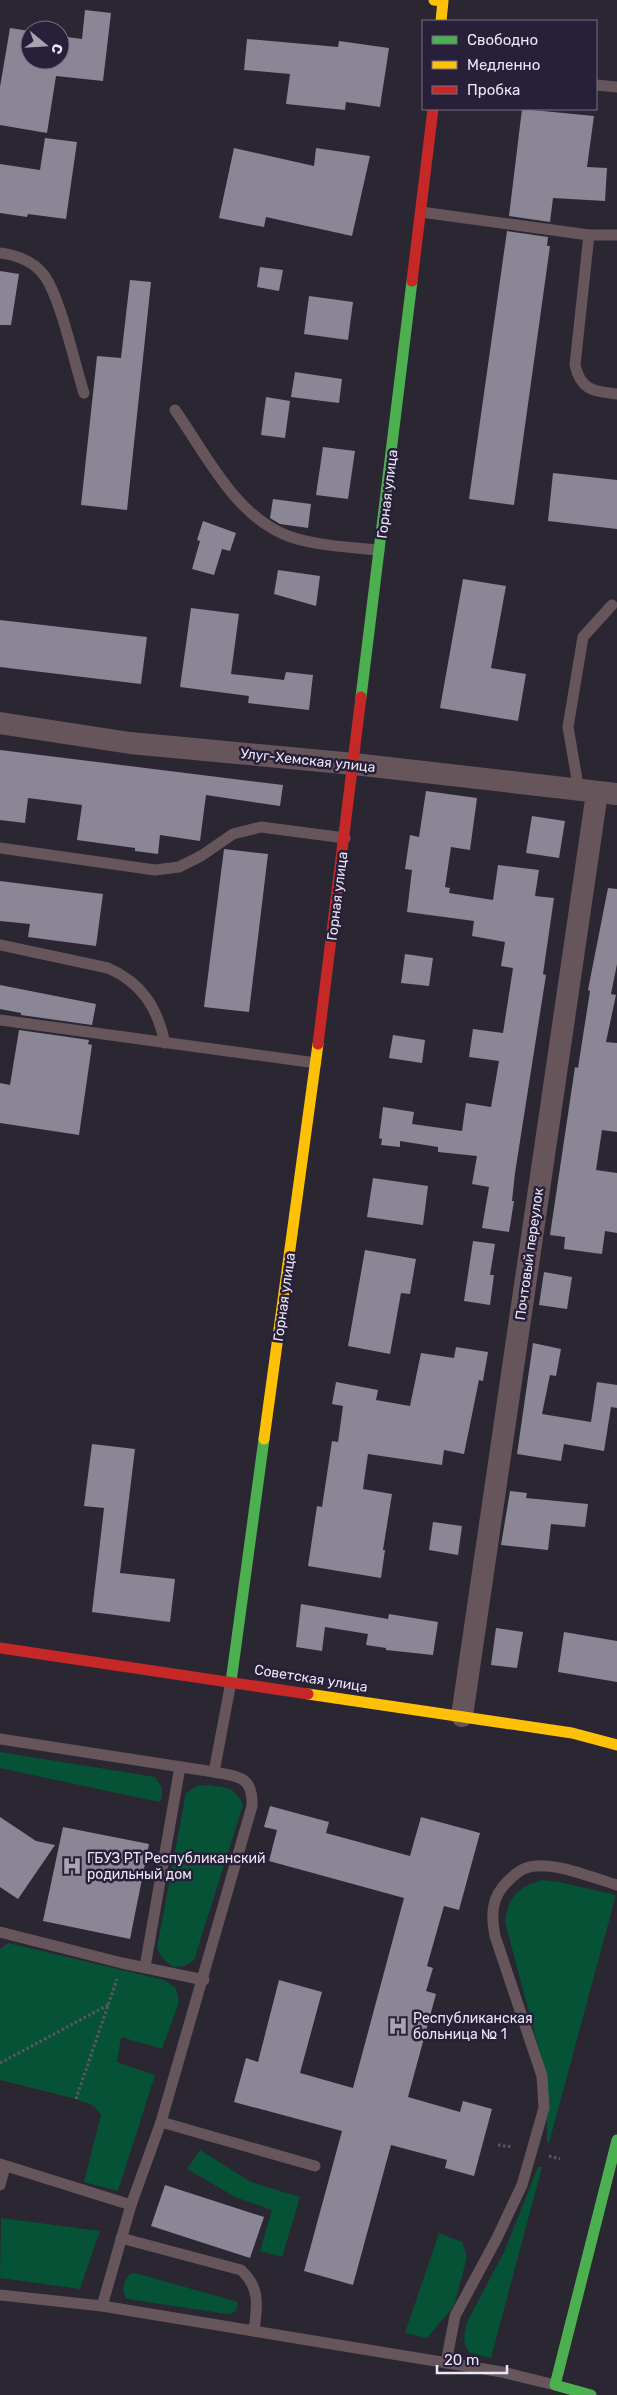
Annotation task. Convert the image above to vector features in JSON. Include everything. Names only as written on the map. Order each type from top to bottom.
[{"type":"street","name":"Горная улица","points":[[231,1682],[316,1063],[433,110]]},
{"type":"street","name":"Улуг-Хемская улица","points":[[0,723],[130,743],[354,764],[598,793]]},
{"type":"street","name":"Почтовый переулок","points":[[462,1716],[598,793]]},
{"type":"street","name":"Советская улица","points":[[0,1648],[572,1732],[617,1745]]},
{"type":"street","points":[[591,2395],[553,2390],[617,2140]]},
{"type":"lane","points":[[597,85],[617,86]]},
{"type":"lane","points":[[421,212],[589,235],[617,236]]},
{"type":"lane","points":[[589,235],[575,365],[582,384],[592,391],[617,394]]},
{"type":"lane","points":[[0,253],[18,255],[43,274],[54,293],[84,393]]},
{"type":"lane","points":[[175,410],[236,498],[262,522],[288,536],[317,543],[380,550]]},
{"type":"lane","points":[[598,793],[568,727],[583,637],[612,605]]},
{"type":"lane","points":[[0,848],[155,870],[179,867],[201,856],[232,834],[261,827],[344,838]]},
{"type":"lane","points":[[0,945],[108,968],[124,974],[136,985],[160,1018],[165,1043]]},
{"type":"lane","points":[[0,1020],[316,1063]]},
{"type":"lane","points":[[214,1772],[231,1682]]},
{"type":"lane","points":[[0,1739],[214,1772],[245,1780],[251,1788],[252,1806],[204,1980],[162,2122],[131,2205],[102,2306]]},
{"type":"lane","points":[[145,1967],[180,1767]]},
{"type":"lane","points":[[446,2362],[455,2316],[498,2238],[522,2185],[544,2108],[542,2076],[495,1936],[492,1918],[494,1902],[501,1888],[525,1868],[553,1867],[617,1884]]},
{"type":"lane","points":[[0,1932],[204,1980]]},
{"type":"lane","points":[[162,2122],[315,2166]]},
{"type":"lane","points":[[0,2185],[2,2165],[131,2205]]},
{"type":"lane","points":[[121,2238],[241,2270],[250,2278],[256,2288],[257,2300],[254,2331]]},
{"type":"lane","points":[[0,2295],[102,2306],[446,2362],[502,2372],[553,2390]]},
{"type":"path","points":[[76,2099],[120,1970]]},
{"type":"path","points":[[0,2063],[109,2004]]},
{"type":"path","points":[[498,2144],[513,2147]]},
{"type":"path","points":[[544,2154],[560,2159]]},
{"type":"green space","points":[[0,1752],[155,1777],[162,1788],[162,1798],[159,1802],[0,1768]]},
{"type":"green space","points":[[197,1786],[224,1787],[233,1791],[243,1805],[194,1960],[184,1966],[173,1967],[162,1958],[157,1948],[186,1793]]},
{"type":"green space","points":[[542,1880],[616,1895],[549,2143],[547,2142],[546,2076],[505,1922],[506,1913],[516,1894],[527,1886]]},
{"type":"green space","points":[[8,1943],[164,1980],[176,1988],[179,2002],[162,2049],[121,2037],[117,2062],[155,2075],[118,2191],[84,2182],[101,2115],[94,2106],[76,2099],[0,2080],[0,1949]]},
{"type":"green space","points":[[200,2150],[251,2182],[300,2197],[282,2257],[260,2251],[272,2210],[235,2197],[187,2169]]},
{"type":"green space","points":[[538,2167],[542,2167],[491,2358],[471,2353],[465,2342],[464,2334],[467,2322],[504,2252]]},
{"type":"green space","points":[[1,2218],[100,2231],[80,2289],[0,2278]]},
{"type":"green space","points":[[439,2233],[462,2242],[467,2257],[454,2306],[427,2338],[405,2333]]},
{"type":"green space","points":[[135,2273],[238,2302],[237,2307],[234,2312],[227,2314],[127,2299],[123,2289],[130,2274]]},
{"type":"building","points":[[85,10],[111,13],[103,81],[56,76],[47,133],[0,125],[0,87],[10,28],[20,30],[20,70],[70,70],[70,37],[82,39]]},
{"type":"building","points":[[247,39],[338,47],[339,41],[389,48],[380,107],[346,102],[345,110],[286,104],[290,74],[244,70]]},
{"type":"building","points":[[522,110],[594,116],[587,167],[607,168],[605,201],[553,198],[550,222],[509,216]]},
{"type":"building","points":[[45,138],[77,142],[66,219],[28,214],[27,217],[0,213],[0,164],[40,170]]},
{"type":"building","points":[[234,148],[314,166],[316,148],[370,156],[352,236],[266,217],[264,227],[219,218]]},
{"type":"building","points":[[507,231],[548,237],[547,246],[550,246],[514,505],[469,499]]},
{"type":"building","points":[[260,267],[283,270],[279,291],[257,287]]},
{"type":"building","points":[[0,271],[19,274],[11,325],[0,325]]},
{"type":"building","points":[[130,280],[151,282],[127,510],[81,505],[97,356],[121,358]]},
{"type":"building","points":[[309,296],[353,302],[348,340],[304,334]]},
{"type":"building","points":[[295,372],[342,379],[339,403],[291,397]]},
{"type":"building","points":[[266,397],[290,401],[285,438],[261,435]]},
{"type":"building","points":[[323,447],[355,451],[348,499],[316,495]]},
{"type":"building","points":[[553,473],[617,480],[617,529],[548,521]]},
{"type":"building","points":[[273,499],[311,504],[308,528],[280,524],[270,518]]},
{"type":"building","points":[[203,521],[236,533],[230,551],[222,549],[214,575],[192,569],[200,541],[197,540]]},
{"type":"building","points":[[278,570],[320,576],[316,606],[274,594]]},
{"type":"building","points":[[463,579],[506,586],[491,668],[526,674],[518,721],[440,708]]},
{"type":"building","points":[[191,608],[239,614],[231,674],[284,680],[286,672],[313,675],[309,710],[248,703],[249,696],[180,687]]},
{"type":"building","points":[[0,620],[147,637],[141,684],[0,667]]},
{"type":"building","points":[[0,750],[283,785],[280,806],[206,795],[200,841],[160,835],[158,854],[135,851],[135,848],[77,840],[82,805],[28,798],[25,823],[0,820]]},
{"type":"building","points":[[426,791],[477,798],[470,850],[451,847],[445,887],[450,888],[449,893],[493,900],[498,865],[539,870],[535,896],[554,898],[543,974],[546,975],[515,1173],[512,1201],[514,1201],[509,1232],[482,1228],[489,1187],[472,1184],[477,1156],[438,1152],[438,1147],[400,1141],[400,1147],[381,1145],[382,1139],[379,1138],[383,1107],[414,1112],[412,1124],[462,1131],[466,1103],[491,1107],[499,1061],[469,1057],[473,1029],[503,1033],[513,968],[501,966],[505,942],[472,936],[474,921],[407,912],[412,870],[405,869],[410,835],[419,837]]},
{"type":"building","points":[[532,816],[565,821],[559,858],[526,853]]},
{"type":"building","points":[[224,849],[268,854],[249,1012],[204,1007]]},
{"type":"building","points":[[0,881],[103,894],[96,946],[28,937],[30,924],[0,921]]},
{"type":"building","points":[[608,888],[617,889],[617,964],[611,994],[616,995],[606,1042],[617,1043],[617,1132],[602,1130],[596,1170],[617,1173],[617,1233],[605,1231],[602,1254],[564,1249],[565,1237],[550,1235],[575,1067],[578,1068],[590,991],[588,990]]},
{"type":"building","points":[[405,954],[433,958],[429,986],[401,983]]},
{"type":"building","points":[[0,985],[96,1004],[92,1025],[21,1015],[21,1013],[0,1009]]},
{"type":"building","points":[[19,1030],[89,1040],[88,1044],[92,1045],[79,1135],[0,1123],[0,1083],[10,1085]]},
{"type":"building","points":[[393,1035],[425,1040],[422,1063],[389,1058]]},
{"type":"building","points":[[373,1178],[428,1186],[423,1225],[367,1217]]},
{"type":"building","points":[[473,1241],[495,1244],[490,1275],[494,1275],[490,1305],[464,1301]]},
{"type":"building","points":[[365,1250],[416,1259],[410,1294],[401,1293],[390,1354],[348,1346]]},
{"type":"building","points":[[544,1272],[572,1277],[567,1309],[539,1305]]},
{"type":"building","points":[[533,1343],[561,1349],[556,1376],[550,1375],[542,1414],[591,1422],[597,1382],[617,1385],[617,1408],[611,1407],[604,1451],[564,1444],[561,1461],[517,1454]]},
{"type":"building","points":[[456,1347],[488,1352],[483,1381],[479,1380],[464,1454],[444,1450],[442,1465],[368,1454],[363,1489],[392,1494],[383,1550],[385,1550],[381,1578],[308,1566],[317,1506],[322,1507],[332,1441],[338,1442],[343,1406],[332,1404],[336,1382],[378,1390],[376,1400],[410,1406],[421,1353],[454,1358]]},
{"type":"building","points":[[92,1444],[135,1449],[120,1573],[175,1579],[170,1622],[92,1612],[104,1508],[84,1506]]},
{"type":"building","points":[[510,1491],[527,1493],[526,1498],[588,1504],[585,1527],[551,1524],[548,1550],[501,1545]]},
{"type":"building","points":[[433,1522],[462,1526],[458,1555],[429,1550]]},
{"type":"building","points":[[301,1604],[388,1619],[389,1614],[438,1622],[433,1655],[386,1650],[386,1648],[366,1645],[368,1634],[325,1627],[322,1651],[296,1647]]},
{"type":"building","points":[[496,1628],[523,1632],[517,1668],[491,1665]]},
{"type":"building","points":[[564,1632],[617,1641],[617,1682],[558,1672]]},
{"type":"building","name":"Республиканская больница № 1","points":[[270,1806],[329,1822],[326,1833],[410,1856],[421,1817],[480,1833],[459,1910],[444,1906],[427,1966],[433,1968],[426,1991],[436,1994],[408,2097],[460,2112],[463,2101],[492,2109],[474,2176],[445,2168],[447,2160],[391,2145],[353,2285],[304,2271],[342,2131],[234,2102],[246,2058],[258,2062],[279,1980],[322,1992],[300,2073],[353,2088],[404,1898],[269,1861],[277,1830],[264,1827]]},
{"type":"building","points":[[0,1817],[36,1841],[55,1845],[18,1899],[0,1887]]},
{"type":"building","name":"ГБУЗ РТ Республиканский родильный дом","points":[[63,1827],[149,1844],[130,1939],[43,1921]]},
{"type":"building","points":[[165,2185],[264,2217],[250,2258],[151,2226]]},
{"type":"traffic: fast","points":[[361,697],[412,281]]},
{"type":"traffic: fast","points":[[231,1682],[264,1439]]},
{"type":"traffic: fast","points":[[591,2395],[555,2385],[617,2140]]},
{"type":"traffic: slow","points":[[434,0],[443,1],[441,20]]},
{"type":"traffic: slow","points":[[264,1439],[318,1044]]},
{"type":"traffic: slow","points":[[308,1694],[572,1733],[617,1745]]},
{"type":"traffic: jam","points":[[412,281],[433,110]]},
{"type":"traffic: jam","points":[[318,1044],[361,697]]},
{"type":"traffic: jam","points":[[0,1648],[308,1694]]},
{"type":"place","name":"ГБУЗ РТ Республиканский родильный дом","points":[[72,1866]]},
{"type":"place","name":"Республиканская больница № 1","points":[[398,2026]]}]
